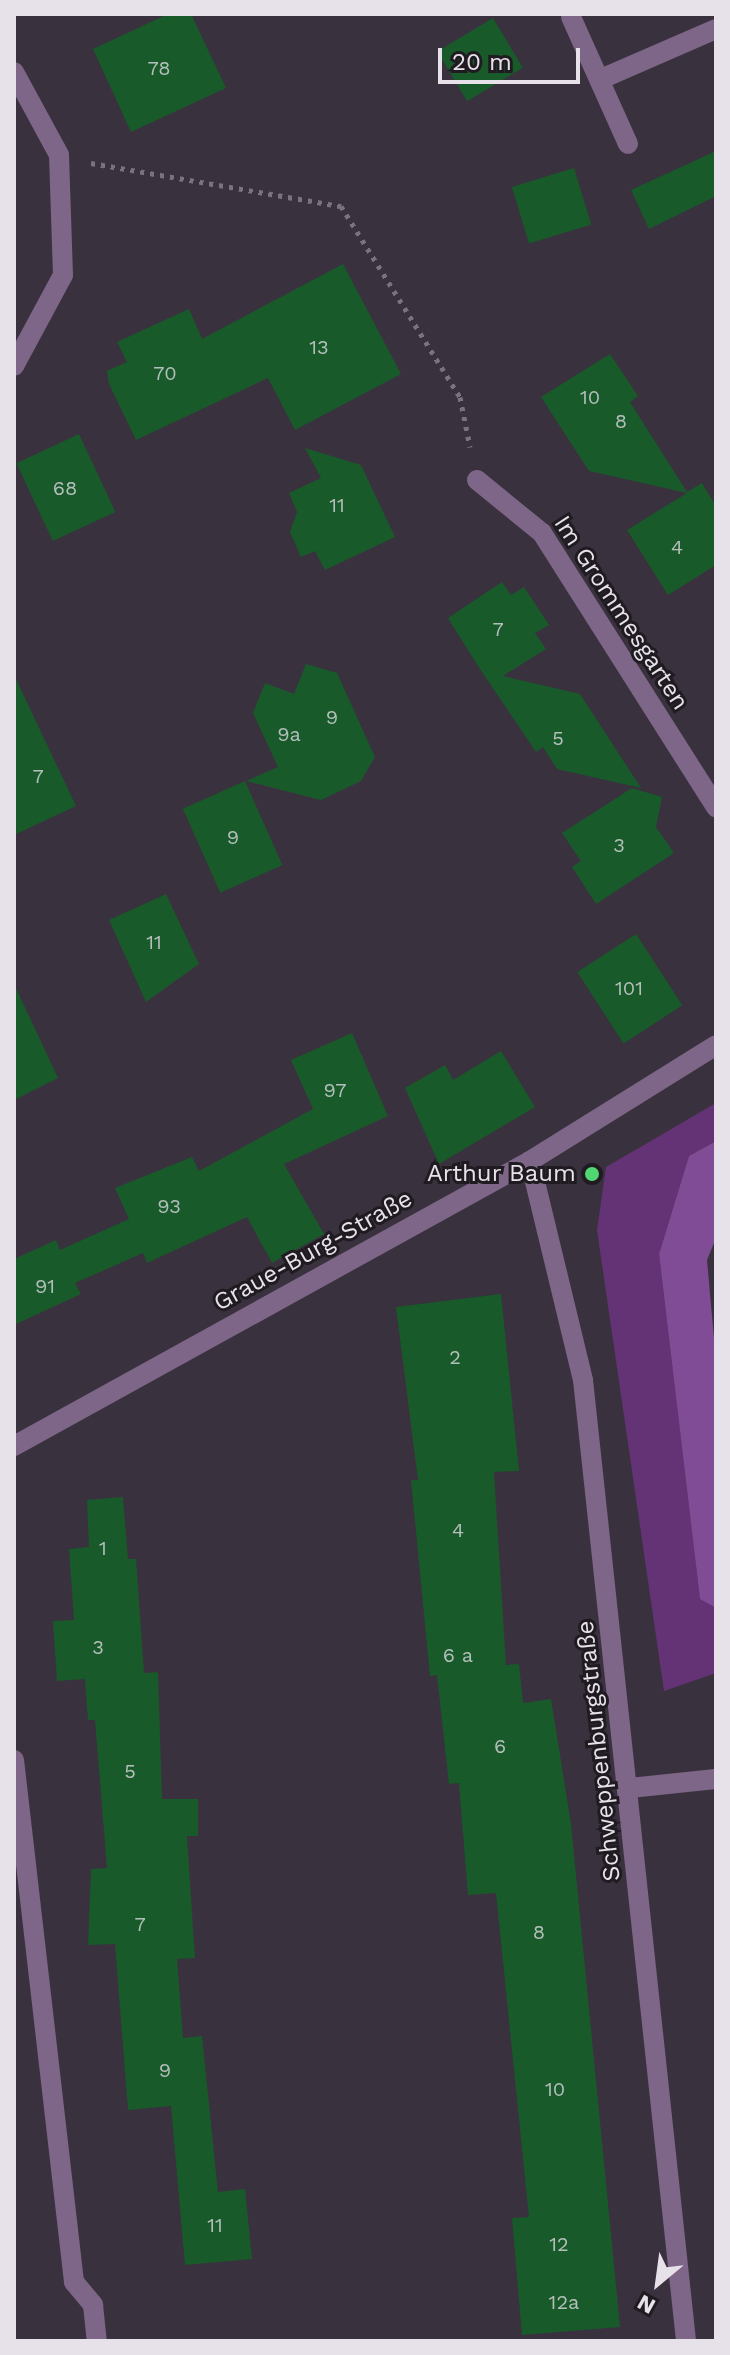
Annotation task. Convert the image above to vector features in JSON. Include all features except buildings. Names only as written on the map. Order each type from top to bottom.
[{"type":"street","points":[[571,17],[628,144]]},
{"type":"street","points":[[601,79],[716,29]]},
{"type":"street","points":[[14,72],[59,155],[63,275],[14,366]]},
{"type":"street","name":"Im Grommesgarten","points":[[477,480],[542,533],[716,807]]},
{"type":"street","name":"Graue-Burg-Straße","points":[[14,1446],[530,1161],[716,1045]]},
{"type":"street","name":"Schweppenburgstraße","points":[[530,1161],[583,1380],[630,1788],[686,2341]]},
{"type":"street","points":[[14,1760],[21,1880],[74,2282],[93,2305],[97,2341]]},
{"type":"street","points":[[630,1788],[716,1779]]},
{"type":"path","points":[[59,155],[341,206],[460,397],[477,480]]},
{"type":"shaded area","points":[[716,1103],[716,1141],[689,1156],[659,1254],[700,1598],[716,1608],[716,1673],[664,1691],[597,1230],[606,1167]]},
{"type":"shaded area","points":[[716,1141],[716,1238],[707,1260],[716,1361],[716,1608],[700,1599],[659,1254],[689,1156]]},
{"type":"place","name":"Arthur Baum","points":[[592,1174]]}]
